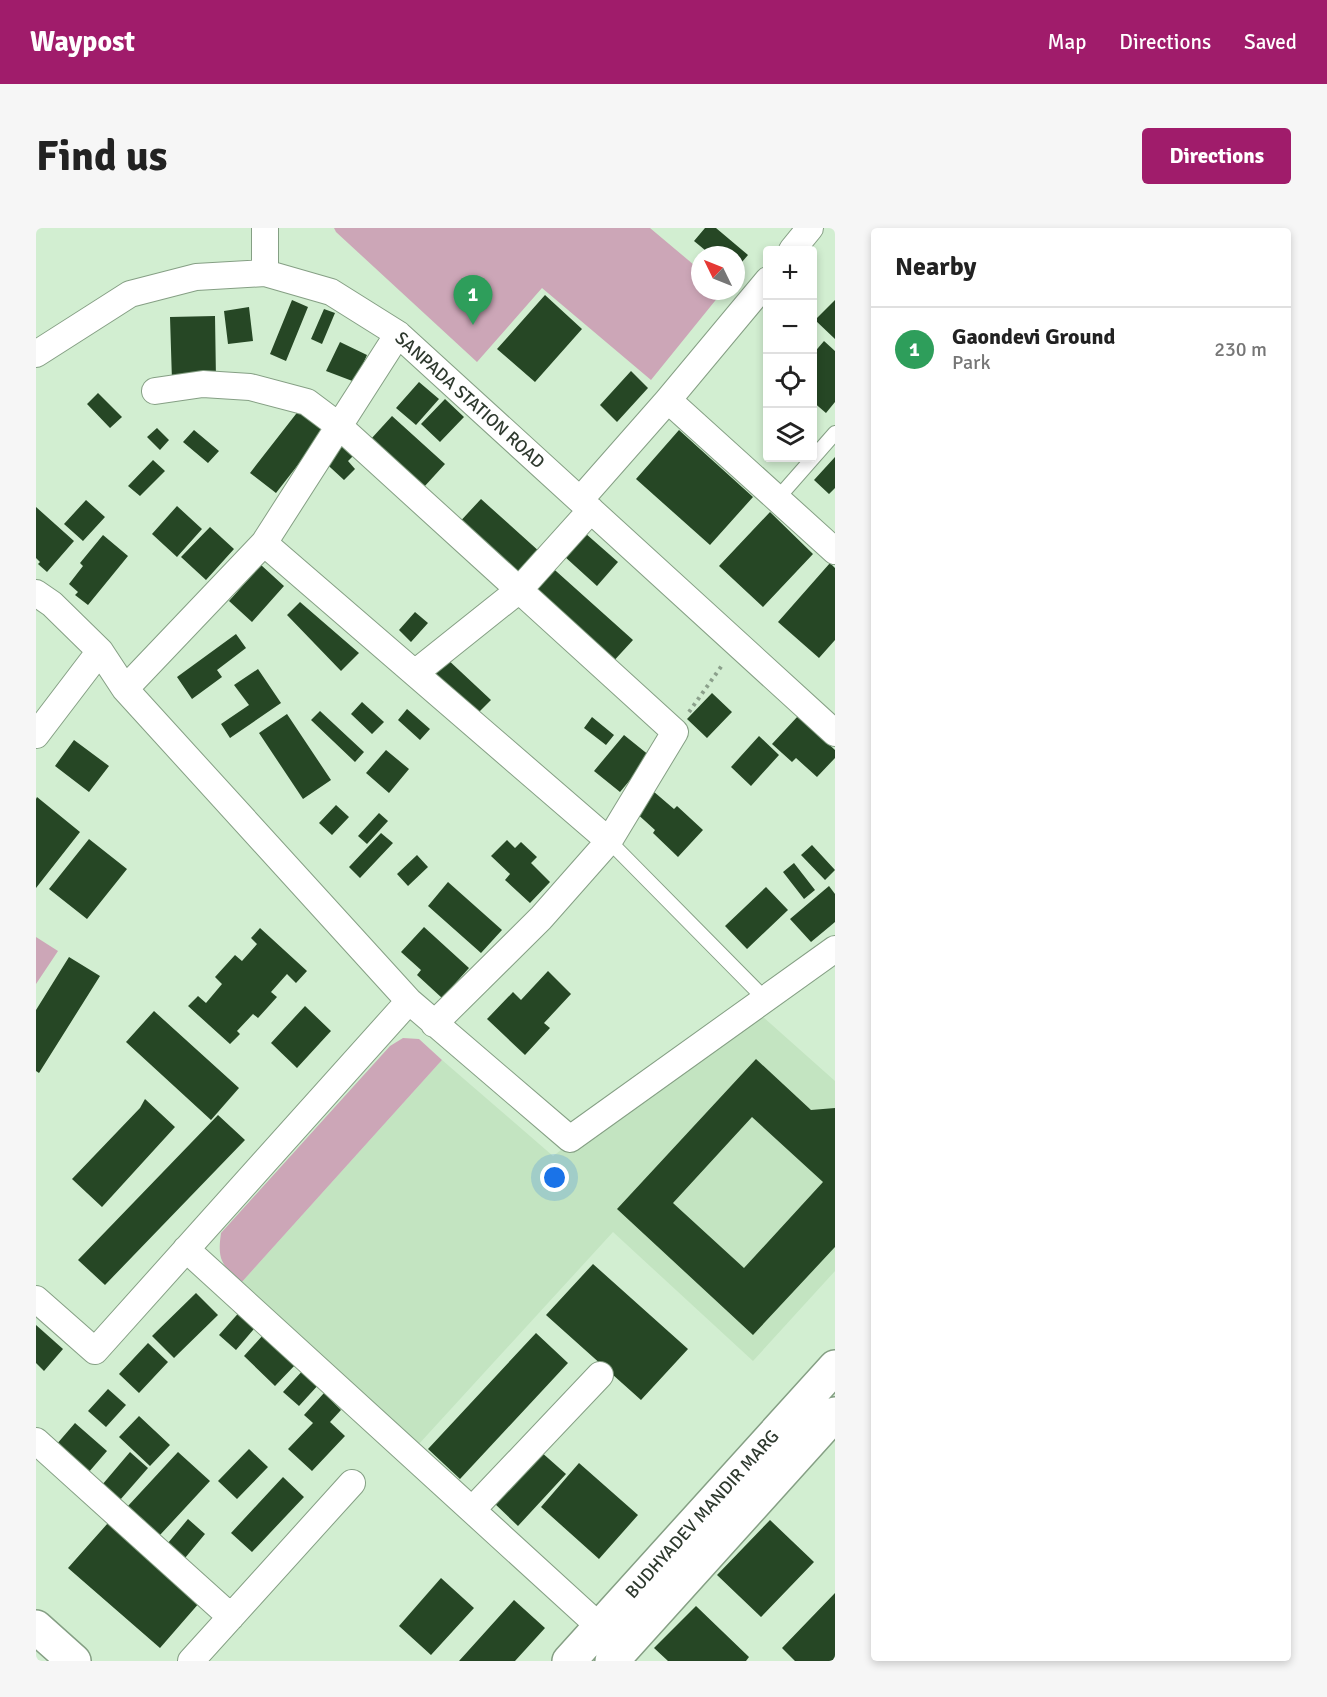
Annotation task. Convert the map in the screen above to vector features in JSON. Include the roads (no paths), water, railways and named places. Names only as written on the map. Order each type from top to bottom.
[{"type":"main road","name":"BUDHYADEV MANDIR MARG","points":[[569,1661],[835,1367]]},
{"type":"main road","name":"BUDHYADEV MANDIR MARG","points":[[612,1661],[835,1414]]},
{"type":"main road","points":[[36,1627],[74,1661]]},
{"type":"street","points":[[265,228],[265,273]]},
{"type":"street","points":[[795,246],[810,228]]},
{"type":"street","name":"SANPADA STATION ROAD","points":[[36,354],[130,294],[196,277],[265,273],[331,292],[398,334],[835,733]]},
{"type":"street","points":[[414,673],[519,590],[668,400],[763,286]]},
{"type":"street","points":[[124,689],[264,543],[398,334]]},
{"type":"street","points":[[154,391],[203,384],[250,387],[306,402],[339,426],[675,732],[609,841],[541,918],[434,1023]]},
{"type":"street","points":[[668,400],[835,551]]},
{"type":"street","points":[[264,543],[609,841]]},
{"type":"street","points":[[36,593],[52,604],[100,651],[124,689],[409,1000],[570,1139],[835,949]]},
{"type":"street","points":[[36,735],[100,651]]},
{"type":"street","points":[[36,1299],[95,1352],[409,1000]]},
{"type":"street","points":[[186,1249],[600,1627]]},
{"type":"street","points":[[472,1510],[600,1375]]},
{"type":"street","points":[[36,1441],[231,1617]]},
{"type":"street","points":[[191,1661],[352,1483]]},
{"type":"lane","points":[[777,499],[835,433]]},
{"type":"lane","points":[[609,841],[765,999]]},
{"type":"place","name":"Gaondevi Ground","points":[[473,325]]}]
